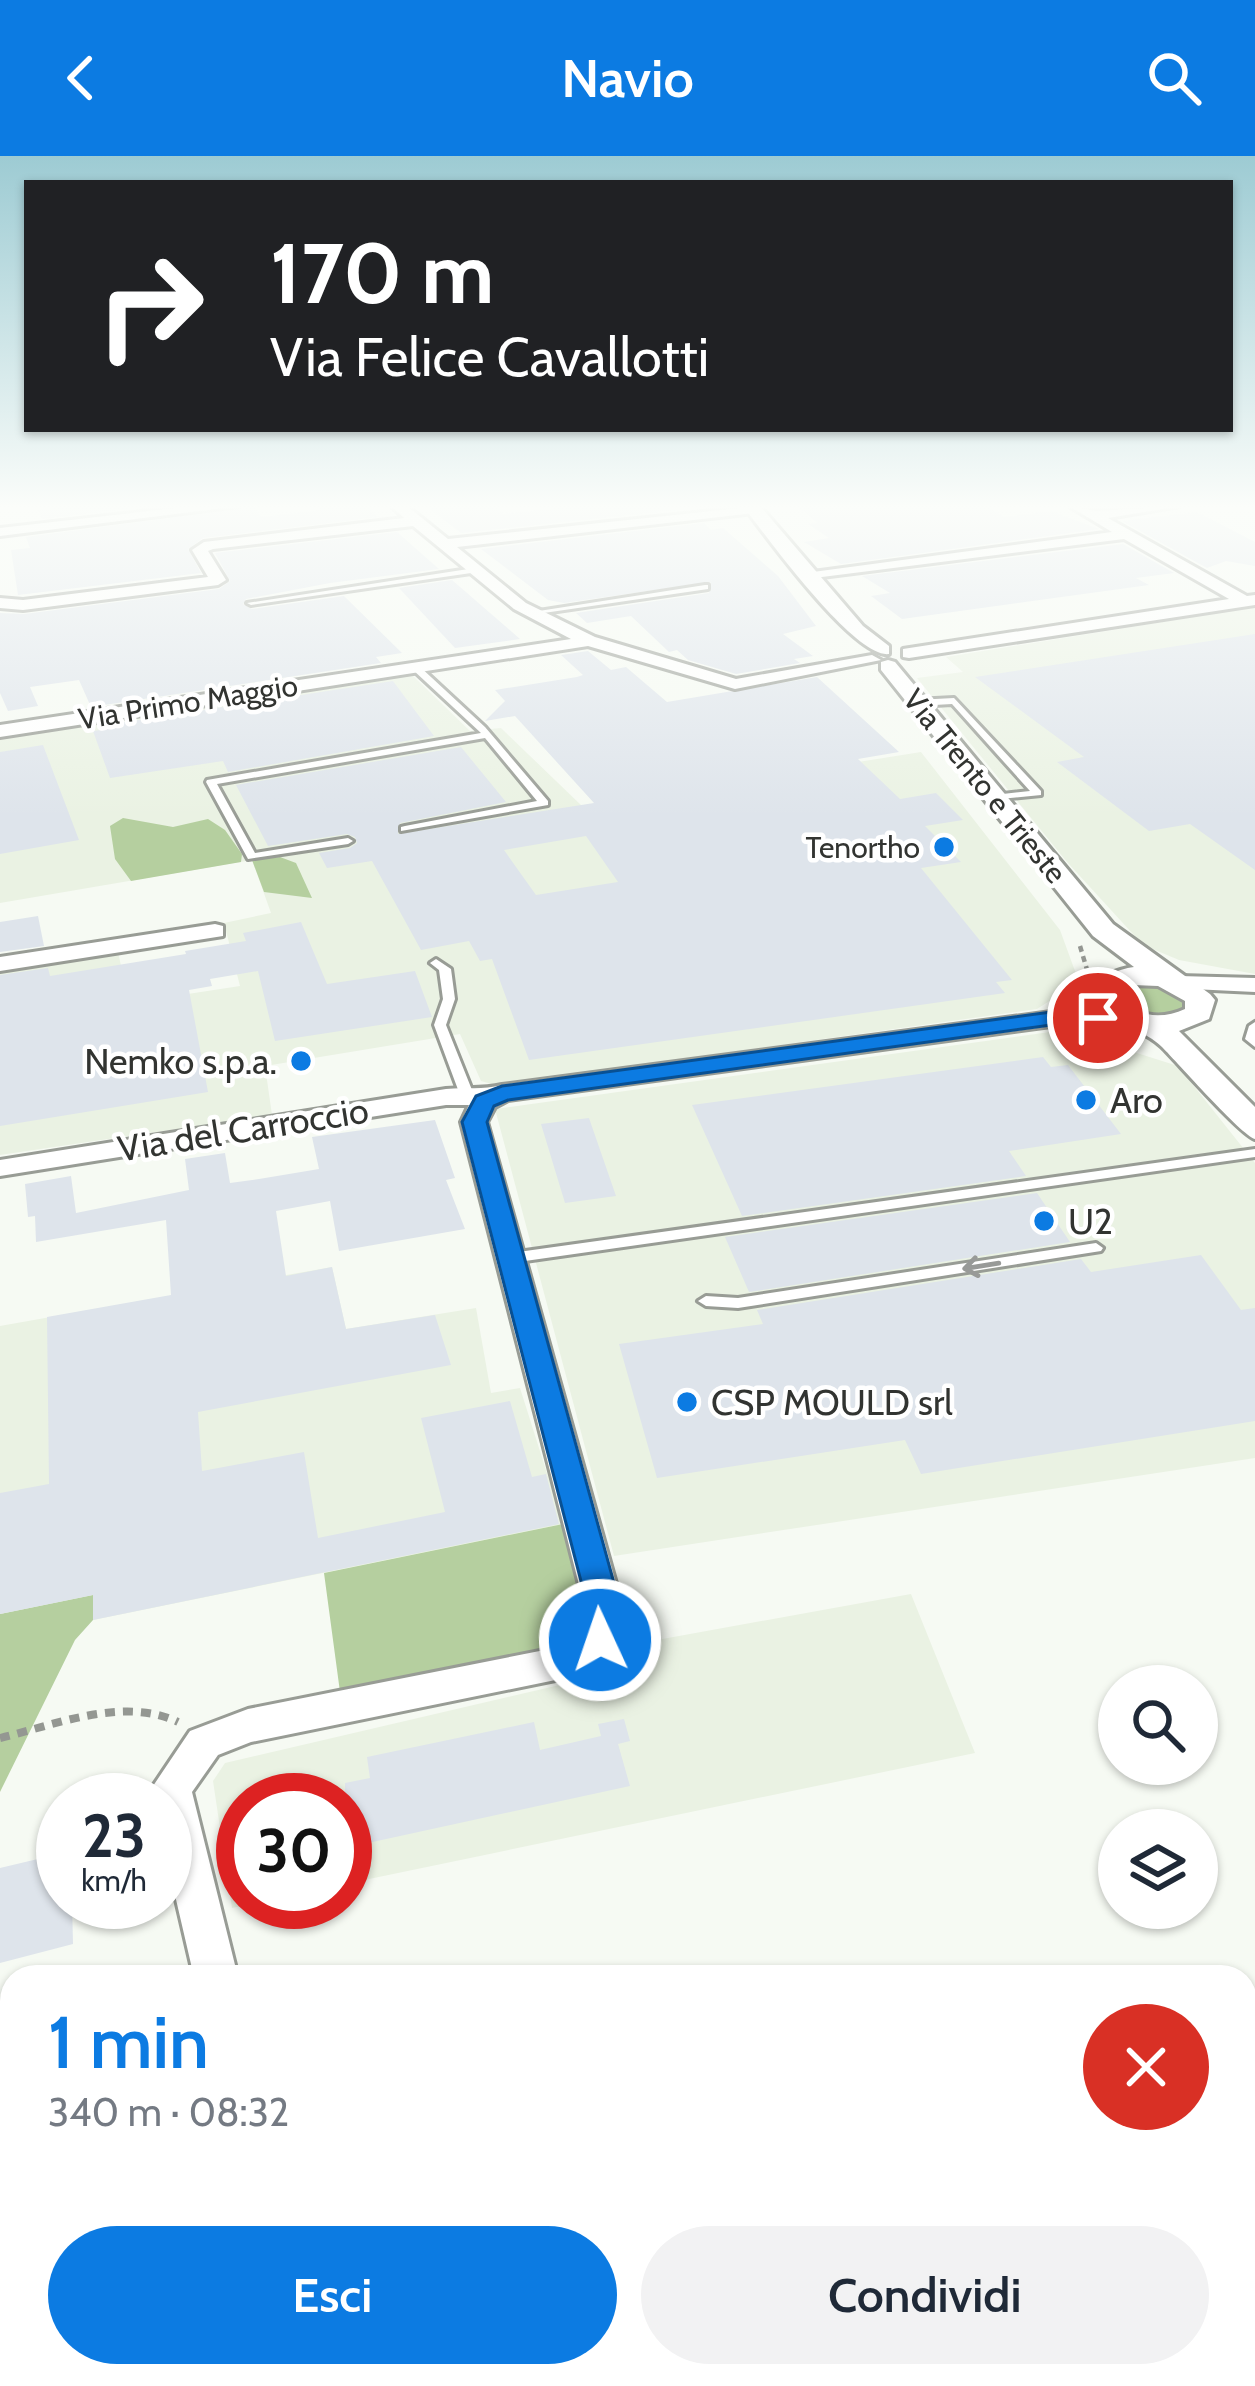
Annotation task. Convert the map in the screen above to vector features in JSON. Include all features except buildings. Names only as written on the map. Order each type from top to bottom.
[{"type":"street","points":[[526,610],[589,641],[735,683],[1186,610]]},
{"type":"street","name":"Via Trento e Trieste","points":[[838,610],[888,657],[916,704],[1082,906],[1133,958],[1192,990],[1230,1096]]},
{"type":"street","name":"Via Primo Maggio","points":[[0,731],[589,641]]},
{"type":"street","name":"Via Trento e Trieste","points":[[1082,906],[1112,1007],[1146,1023],[1230,1096],[1255,1129]]},
{"type":"street","points":[[0,964],[215,931]]},
{"type":"street","points":[[1051,1018],[1125,977],[1255,985]]},
{"type":"street","points":[[1051,1018],[1179,1024],[1198,1013],[1255,999]]},
{"type":"street","name":"Via del Carroccio","points":[[0,1168],[1051,1018]]},
{"type":"street","points":[[213,1965],[171,1789],[205,1742],[248,1726],[575,1660],[600,1640],[605,1612],[474,1122],[475,1098]]},
{"type":"lane","points":[[530,613],[550,610]]},
{"type":"lane","points":[[405,829],[544,803],[487,735],[415,668]]},
{"type":"lane","points":[[916,704],[954,701],[1037,793],[994,798]]},
{"type":"lane","points":[[348,841],[252,857],[211,782],[487,735]]},
{"type":"lane","points":[[436,963],[445,969],[448,999],[440,1025],[475,1098]]},
{"type":"lane","points":[[1255,1026],[1251,1039],[1255,1043]]},
{"type":"lane","points":[[511,1258],[1255,1153]]},
{"type":"lane","points":[[706,1301],[738,1304],[1096,1248]]},
{"type":"path","points":[[0,1738],[116,1712],[170,1716],[205,1742]]},
{"type":"shaded area","points":[[1255,610],[1255,974],[1179,960],[1143,945],[1067,862],[917,678],[963,672],[946,657]]},
{"type":"shaded area","points":[[411,674],[470,731],[501,728],[582,806],[921,752],[1060,930],[1079,982],[1037,1009],[495,1085],[481,1081],[460,1034],[265,1066],[272,1115],[0,1155],[0,971],[118,952],[129,1003],[240,986],[224,923],[271,913],[252,860],[0,903],[0,738]]},
{"type":"shaded area","points":[[1064,1030],[1178,1066],[1255,1163],[1255,1458],[614,1556],[495,1109]]},
{"type":"shaded area","points":[[332,1267],[346,1329],[476,1308],[491,1393],[520,1388],[563,1524],[93,1620],[93,1596],[0,1614],[0,1326]]},
{"type":"shaded area","points":[[911,1594],[975,1753],[372,1878],[372,1773],[218,1773],[225,1763],[650,1664],[657,1640]]},
{"type":"green space","points":[[123,818],[173,827],[208,819],[225,830],[242,854],[241,862],[131,881],[115,859],[110,826]]},
{"type":"green space","points":[[280,857],[296,863],[312,898],[264,892],[252,860]]},
{"type":"green space","points":[[1150,982],[1183,992],[1188,1010],[1170,1017],[1152,1016],[1121,995],[1124,989]]},
{"type":"green space","points":[[563,1524],[587,1626],[571,1643],[340,1692],[324,1573]]},
{"type":"green space","points":[[93,1595],[93,1620],[75,1640],[0,1792],[0,1614]]},
{"type":"place","name":"Tenortho","points":[[944,847]]},
{"type":"place","name":"Nemko s.p.a.","points":[[301,1061]]},
{"type":"place","name":"Aro","points":[[1086,1100]]},
{"type":"place","name":"U2","points":[[1044,1221]]},
{"type":"place","name":"CSP MOULD srl","points":[[687,1402]]},
{"type":"route","points":[[600,1640],[605,1612],[474,1122],[484,1102],[502,1094],[1051,1018],[1098,1018]]}]
